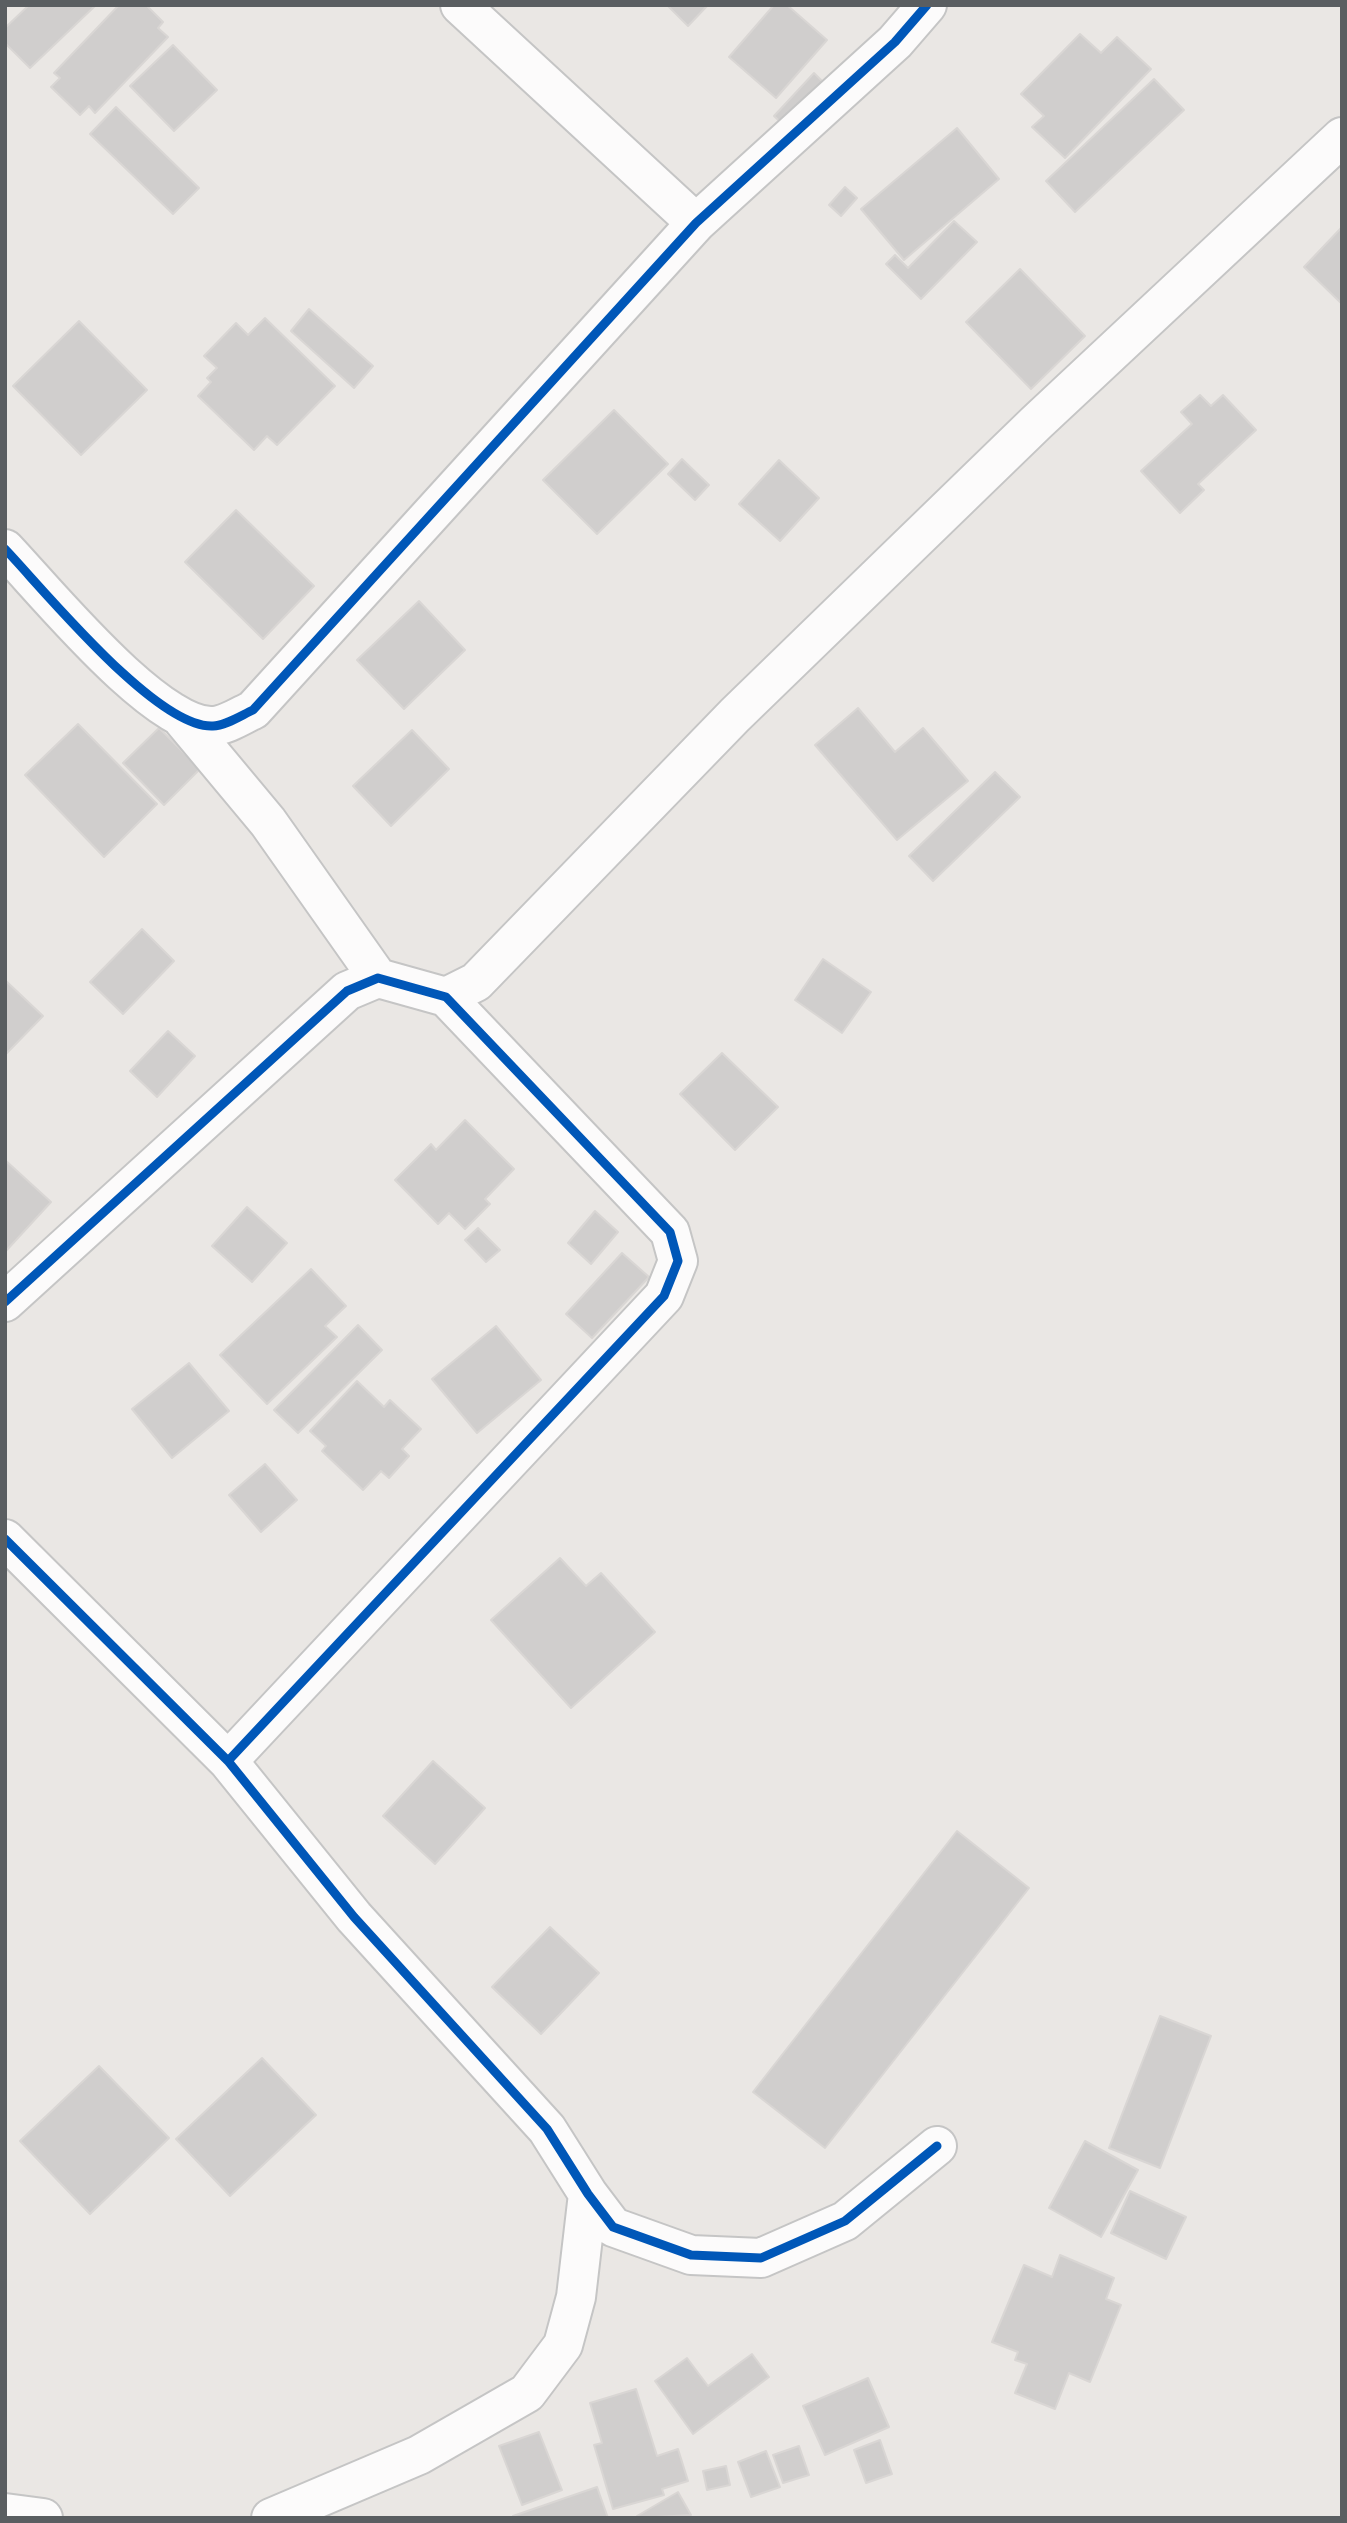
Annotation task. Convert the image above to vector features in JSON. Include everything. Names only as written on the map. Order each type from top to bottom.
[{"type":"street","points":[[460,5],[696,223]]},
{"type":"street","points":[[183,720],[214,726],[253,710],[696,223],[895,42],[927,5]]},
{"type":"street","points":[[446,997],[476,982],[735,715],[1036,423],[1342,137]]},
{"type":"street","points":[[5,549],[122,672],[183,720],[268,822],[378,978]]},
{"type":"street","points":[[5,1302],[347,991],[378,978],[446,997],[670,1232],[678,1261],[664,1296],[228,1761]]},
{"type":"street","points":[[5,1539],[228,1761],[354,1917],[547,2129],[588,2194],[613,2227],[691,2255],[761,2258],[845,2221],[937,2146]]},
{"type":"street","points":[[271,2518],[419,2455],[527,2393],[563,2346],[576,2297],[588,2194]]},
{"type":"street","points":[[5,2513],[43,2518]]},
{"type":"building","points":[[29,5],[96,5],[30,68],[5,43],[5,28]]},
{"type":"building","points":[[119,5],[146,5],[163,22],[158,28],[168,37],[95,113],[89,106],[80,115],[51,87],[60,78],[54,73]]},
{"type":"building","points":[[667,5],[708,5],[688,26]]},
{"type":"building","points":[[774,5],[787,5],[827,40],[776,98],[729,57]]},
{"type":"building","points":[[1080,34],[1101,53],[1117,37],[1151,69],[1065,158],[1032,127],[1044,116],[1021,94]]},
{"type":"building","points":[[173,45],[217,90],[174,131],[130,86]]},
{"type":"building","points":[[814,73],[830,89],[790,131],[774,116]]},
{"type":"building","points":[[1154,79],[1184,110],[1075,212],[1046,181]]},
{"type":"building","points":[[116,107],[199,188],[173,214],[90,134]]},
{"type":"building","points":[[957,128],[999,179],[904,260],[861,209]]},
{"type":"building","points":[[845,187],[857,198],[841,216],[829,205]]},
{"type":"building","points":[[954,221],[977,242],[921,299],[886,264],[895,255],[908,268]]},
{"type":"building","points":[[1342,227],[1342,304],[1304,267]]},
{"type":"building","points":[[1020,269],[1085,336],[1031,389],[966,322]]},
{"type":"building","points":[[309,309],[373,366],[354,388],[291,331]]},
{"type":"building","points":[[265,318],[335,386],[277,445],[267,436],[254,450],[198,396],[211,382],[207,378],[217,368],[204,356],[236,323],[248,335]]},
{"type":"building","points":[[79,321],[147,390],[81,455],[13,386]]},
{"type":"building","points":[[1200,395],[1211,406],[1223,395],[1256,430],[1198,484],[1204,490],[1180,513],[1141,471],[1192,424],[1181,412]]},
{"type":"building","points":[[614,410],[668,464],[597,534],[543,480]]},
{"type":"building","points":[[682,459],[709,485],[695,500],[668,474]]},
{"type":"building","points":[[779,460],[819,498],[780,541],[739,504]]},
{"type":"building","points":[[236,510],[314,586],[263,639],[185,562]]},
{"type":"building","points":[[419,601],[465,650],[404,709],[357,660]]},
{"type":"building","points":[[858,708],[895,752],[923,728],[968,781],[897,840],[815,745]]},
{"type":"building","points":[[78,724],[157,804],[104,857],[25,775]]},
{"type":"building","points":[[159,728],[200,769],[164,805],[123,763]]},
{"type":"building","points":[[412,730],[449,769],[391,826],[353,786]]},
{"type":"building","points":[[995,772],[1020,797],[933,881],[909,856]]},
{"type":"building","points":[[142,929],[174,961],[123,1014],[90,982]]},
{"type":"building","points":[[823,959],[871,992],[842,1033],[795,1000]]},
{"type":"building","points":[[5,982],[43,1016],[5,1055]]},
{"type":"building","points":[[168,1031],[195,1056],[157,1097],[130,1071]]},
{"type":"building","points":[[722,1053],[778,1107],[735,1150],[680,1094]]},
{"type":"building","points":[[465,1120],[514,1169],[485,1199],[490,1204],[465,1229],[449,1213],[438,1224],[395,1180],[431,1144],[436,1150]]},
{"type":"building","points":[[5,1160],[51,1202],[5,1252]]},
{"type":"building","points":[[247,1207],[287,1243],[252,1282],[212,1246]]},
{"type":"building","points":[[595,1211],[618,1232],[591,1264],[568,1243]]},
{"type":"building","points":[[478,1228],[500,1250],[486,1262],[465,1240]]},
{"type":"building","points":[[622,1253],[649,1277],[592,1338],[566,1314]]},
{"type":"building","points":[[311,1269],[346,1306],[325,1326],[337,1337],[267,1404],[220,1355]]},
{"type":"building","points":[[358,1325],[382,1350],[298,1433],[274,1410]]},
{"type":"building","points":[[496,1326],[541,1380],[477,1433],[432,1379]]},
{"type":"building","points":[[189,1363],[229,1411],[172,1458],[132,1409]]},
{"type":"building","points":[[357,1381],[384,1407],[390,1400],[421,1429],[402,1449],[409,1456],[389,1478],[381,1471],[363,1490],[322,1451],[326,1446],[310,1431]]},
{"type":"building","points":[[265,1464],[297,1500],[261,1532],[229,1495]]},
{"type":"building","points":[[560,1558],[586,1586],[601,1573],[655,1632],[571,1708],[491,1620]]},
{"type":"building","points":[[433,1761],[485,1808],[435,1864],[383,1816]]},
{"type":"building","points":[[957,1831],[1029,1888],[825,2148],[753,2092]]},
{"type":"building","points":[[550,1927],[599,1973],[541,2034],[492,1987]]},
{"type":"building","points":[[1160,2016],[1211,2036],[1160,2168],[1109,2148]]},
{"type":"building","points":[[262,2058],[316,2115],[230,2196],[176,2139]]},
{"type":"building","points":[[99,2066],[169,2138],[90,2214],[20,2141]]},
{"type":"building","points":[[1085,2141],[1138,2170],[1101,2237],[1049,2208]]},
{"type":"building","points":[[1130,2191],[1186,2217],[1166,2259],[1111,2233]]},
{"type":"building","points":[[1060,2255],[1114,2278],[1106,2299],[1121,2305],[1090,2382],[1069,2373],[1055,2409],[1015,2393],[1027,2364],[1015,2360],[1018,2352],[992,2342],[1024,2265],[1052,2277]]},
{"type":"building","points":[[752,2354],[769,2377],[693,2434],[655,2381],[687,2358],[708,2386]]},
{"type":"building","points":[[868,2378],[889,2427],[825,2455],[803,2406]]},
{"type":"building","points":[[636,2389],[657,2456],[678,2449],[688,2481],[662,2489],[664,2495],[613,2509],[594,2445],[602,2443],[590,2403]]},
{"type":"building","points":[[539,2432],[562,2490],[522,2505],[499,2446]]},
{"type":"building","points":[[880,2440],[892,2474],[866,2483],[854,2450]]},
{"type":"building","points":[[799,2446],[809,2475],[783,2483],[773,2455]]},
{"type":"building","points":[[766,2451],[780,2487],[751,2497],[738,2462]]},
{"type":"building","points":[[726,2466],[730,2485],[707,2490],[703,2471]]},
{"type":"building","points":[[597,2487],[608,2518],[513,2516]]},
{"type":"building","points":[[678,2492],[691,2515],[638,2518],[637,2516]]},
{"type":"cycle path","points":[[5,549],[103,654],[162,706],[190,721],[213,726],[253,710],[696,223],[895,42],[927,5]]},
{"type":"cycle path","points":[[5,1302],[347,991],[378,978],[446,997],[670,1232],[678,1261],[664,1296],[228,1761]]},
{"type":"cycle path","points":[[5,1539],[228,1761],[354,1917],[547,2129],[588,2194],[613,2227],[691,2255],[761,2258],[845,2221],[937,2146]]}]
